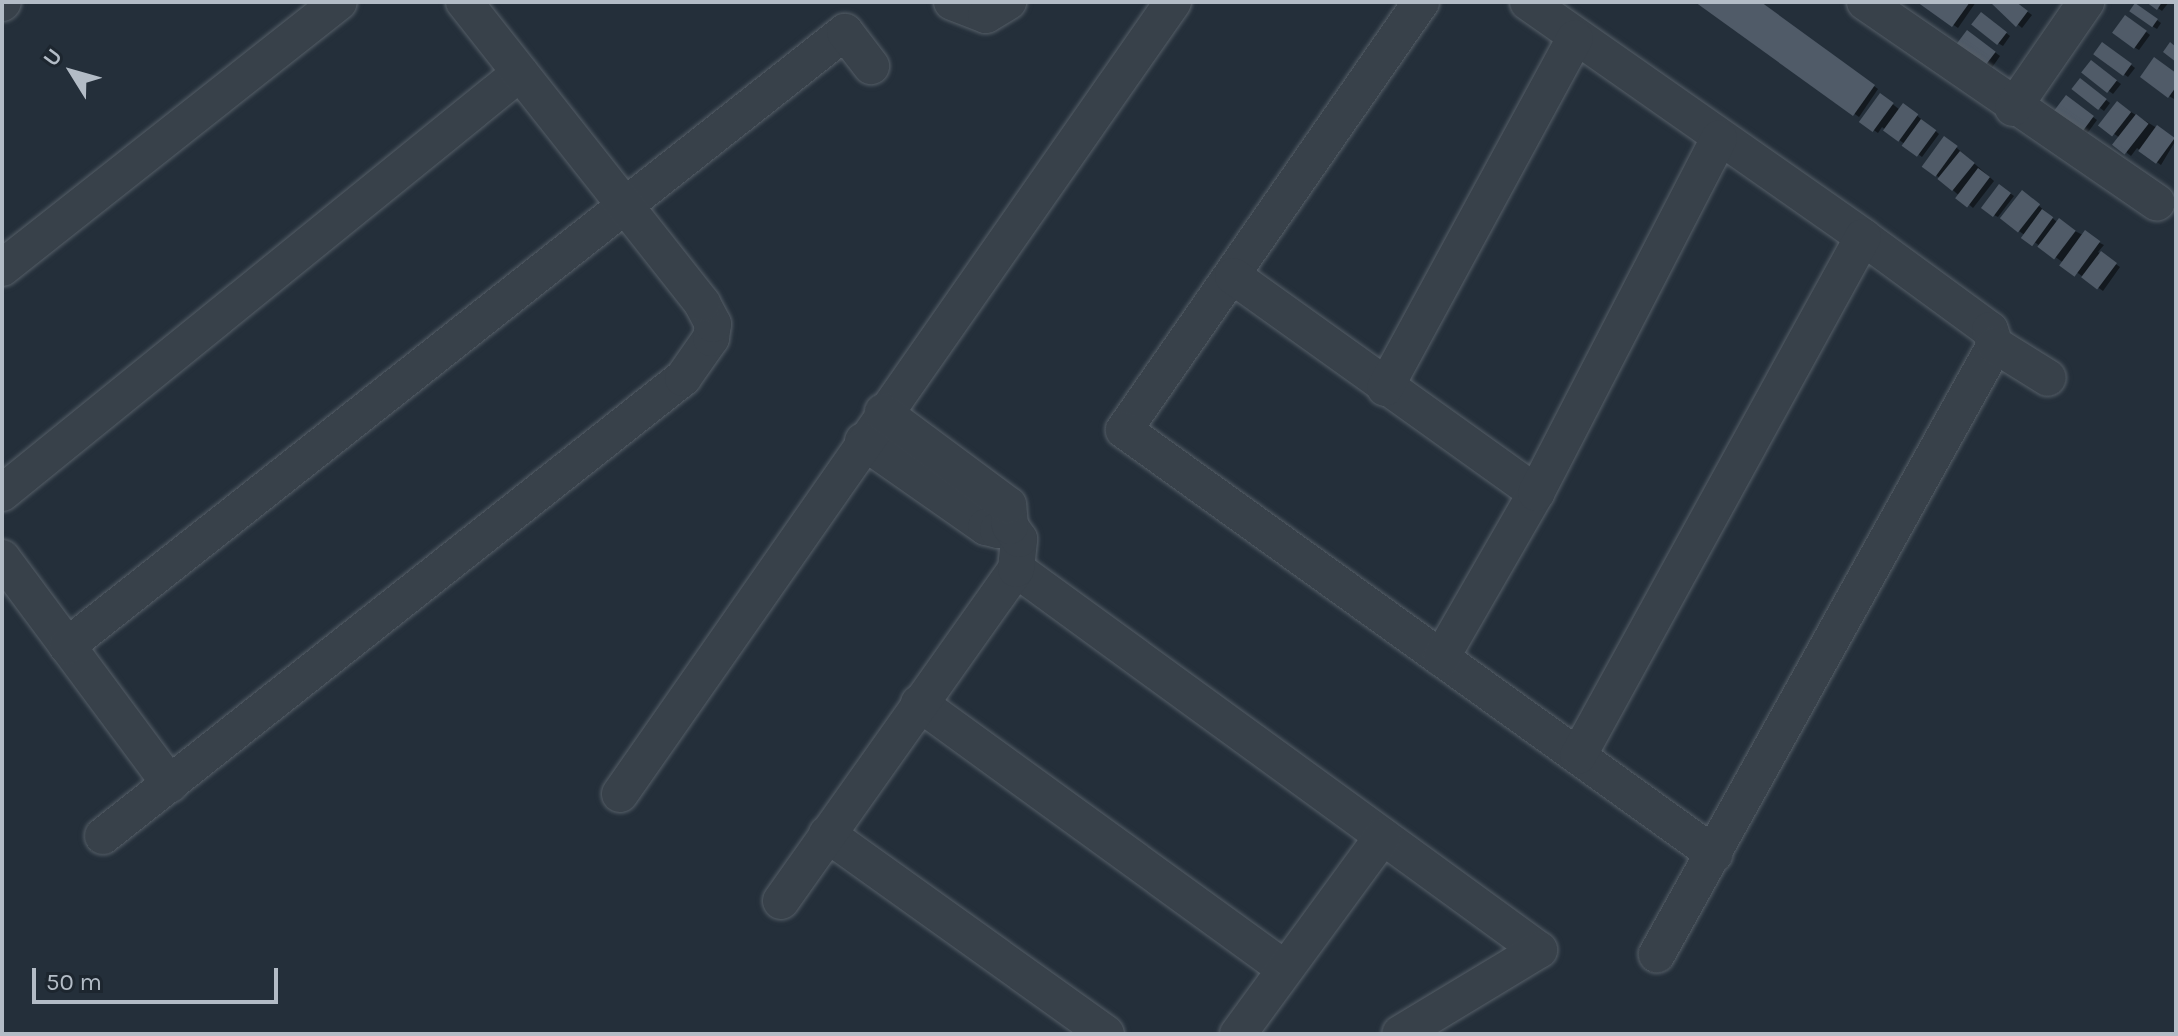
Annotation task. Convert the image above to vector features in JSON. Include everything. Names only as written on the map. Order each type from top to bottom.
[{"type":"street","points":[[2,268],[339,2]]},
{"type":"street","points":[[103,836],[695,366],[713,324],[702,303],[464,2]]},
{"type":"street","points":[[952,2],[986,15],[1008,2]]},
{"type":"street","points":[[620,794],[883,412],[1173,2]]},
{"type":"street","points":[[1421,2],[1124,430],[1714,854]]},
{"type":"street","points":[[1528,2],[1575,38],[1863,237],[1990,330],[1995,345],[2048,378]]},
{"type":"street","points":[[2013,108],[2086,2]]},
{"type":"street","points":[[1871,4],[2013,108],[2157,203]]},
{"type":"street","points":[[67,646],[845,32],[871,66]]},
{"type":"street","points":[[1385,388],[1575,38]]},
{"type":"street","points":[[2,493],[520,73]]},
{"type":"street","points":[[1441,658],[1536,493],[1719,139]]},
{"type":"street","points":[[1578,756],[1863,237]]},
{"type":"street","points":[[1233,276],[1385,388],[1536,493]]},
{"type":"street","points":[[1657,954],[1995,345]]},
{"type":"street","points":[[781,901],[1016,569],[1019,539],[1010,526],[1008,505],[883,412]]},
{"type":"street","points":[[863,441],[986,527],[998,530],[1010,526]]},
{"type":"street","points":[[2,558],[170,784]]},
{"type":"street","points":[[1016,569],[1539,950],[1400,1034]]},
{"type":"street","points":[[919,703],[1285,969]]},
{"type":"street","points":[[827,834],[1106,1034]]},
{"type":"street","points":[[1238,1034],[1383,836]]},
{"type":"building","points":[[1695,2],[1761,2],[1875,85],[1853,116]]},
{"type":"building","points":[[1917,2],[1970,2],[1952,27]]},
{"type":"building","points":[[1990,2],[2016,2],[2028,11],[2016,27]]},
{"type":"building","points":[[2146,2],[2162,2],[2157,10]]},
{"type":"building","points":[[2135,3],[2158,19],[2152,27],[2129,11]]},
{"type":"building","points":[[1981,12],[2007,32],[1997,45],[1971,25]]},
{"type":"building","points":[[2125,15],[2147,31],[2134,49],[2112,33]]},
{"type":"building","points":[[1967,30],[1996,52],[1984,67],[1956,45]]},
{"type":"building","points":[[2102,42],[2132,64],[2123,76],[2093,54]]},
{"type":"building","points":[[2170,42],[2176,47],[2176,62],[2163,52]]},
{"type":"building","points":[[2154,57],[2176,73],[2176,87],[2168,98],[2140,77]]},
{"type":"building","points":[[2091,60],[2117,80],[2107,93],[2081,73]]},
{"type":"building","points":[[2080,78],[2107,99],[2098,110],[2071,89]]},
{"type":"building","points":[[1880,93],[1894,103],[1873,132],[1859,122]]},
{"type":"building","points":[[2066,95],[2094,116],[2081,134],[2053,113]]},
{"type":"building","points":[[2117,101],[2131,112],[2112,137],[2098,125]]},
{"type":"building","points":[[1903,103],[1918,114],[1898,142],[1883,131]]},
{"type":"building","points":[[2136,114],[2149,124],[2125,155],[2112,145]]},
{"type":"building","points":[[1921,119],[1936,130],[1917,157],[1902,146]]},
{"type":"building","points":[[2157,125],[2175,138],[2156,164],[2138,151]]},
{"type":"building","points":[[1944,136],[1958,146],[1935,177],[1922,167]]},
{"type":"building","points":[[1960,151],[1975,163],[1952,191],[1937,179]]},
{"type":"building","points":[[1978,168],[1990,177],[1967,207],[1955,198]]},
{"type":"building","points":[[1999,184],[2011,193],[1993,217],[1981,208]]},
{"type":"building","points":[[2022,190],[2040,204],[2018,233],[2000,218]]},
{"type":"building","points":[[2042,209],[2053,217],[2032,246],[2021,238]]},
{"type":"building","points":[[2059,218],[2076,231],[2054,259],[2037,247]]},
{"type":"building","points":[[2085,230],[2100,241],[2075,277],[2059,266]]},
{"type":"building","points":[[2101,251],[2117,263],[2097,289],[2081,277]]}]
